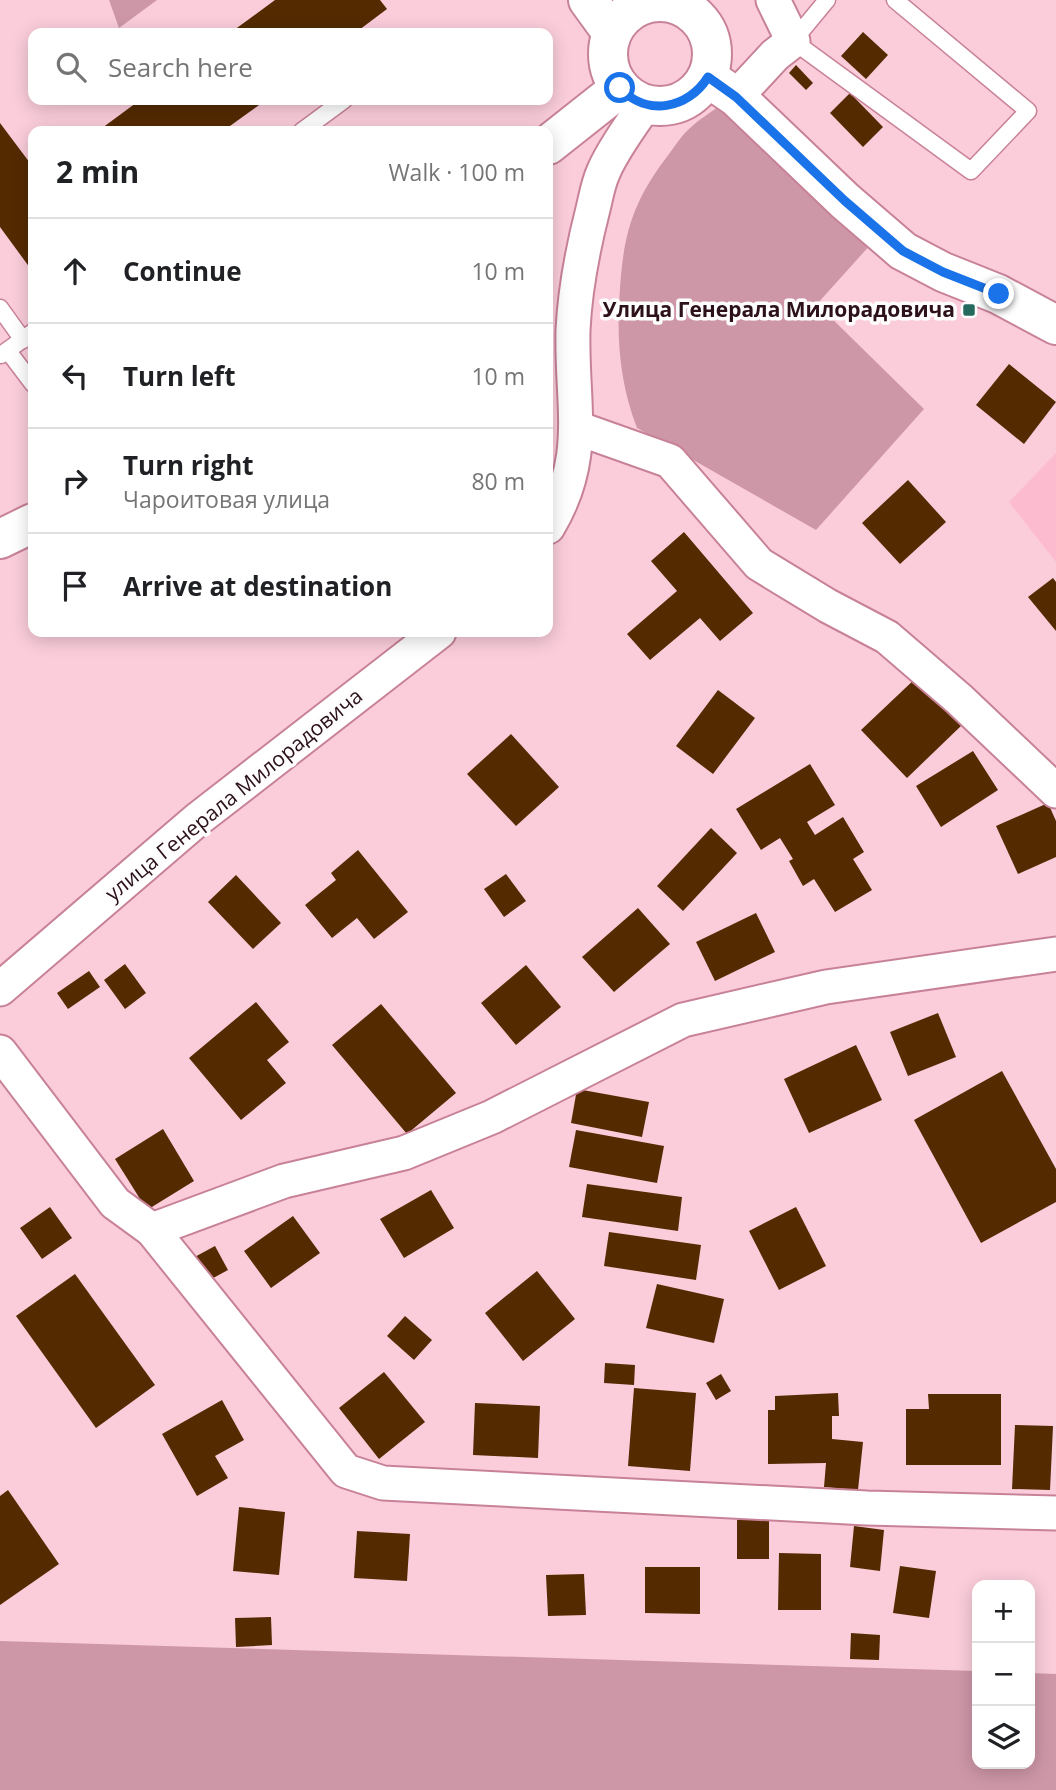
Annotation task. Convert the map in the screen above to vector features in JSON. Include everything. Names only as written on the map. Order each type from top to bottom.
[{"type":"street","points":[[587,0],[612,33]]},
{"type":"street","points":[[773,0],[793,41],[722,87],[696,92],[681,102],[663,106],[632,96],[612,76],[608,47],[621,18],[635,8],[660,1],[686,9],[705,26],[722,87],[903,251],[943,272],[999,294],[1056,325]]},
{"type":"street","points":[[553,142],[632,96]]},
{"type":"street","points":[[553,519],[561,505],[569,479],[577,428],[573,329],[580,268],[603,172],[632,96]]},
{"type":"street","points":[[577,428],[670,461],[759,564],[828,606],[887,636],[959,699],[1056,791]]},
{"type":"street","points":[[0,539],[28,525]]},
{"type":"street","name":"улица Генерала Милорадовича","points":[[0,989],[198,819],[433,637]]},
{"type":"street","points":[[152,1230],[284,1181],[404,1153],[492,1117],[683,1020],[826,987],[1056,954]]},
{"type":"street","points":[[0,1052],[115,1203],[152,1230],[346,1471],[383,1483],[867,1508],[1056,1513]]},
{"type":"lane","points":[[827,0],[793,41],[971,171],[1028,111],[895,0]]},
{"type":"lane","points":[[309,126],[337,105]]},
{"type":"lane","points":[[0,308],[28,336],[4,354],[28,379]]},
{"type":"shaded area","points":[[109,0],[157,0],[119,28]]},
{"type":"shaded area","points":[[723,103],[872,243],[817,304],[924,409],[816,530],[637,428],[624,384],[619,307],[622,263],[630,226],[644,191],[678,141],[693,125]]},
{"type":"shaded area","points":[[1056,453],[1056,562],[1009,502]]},
{"type":"shaded area","points":[[0,1641],[972,1671],[972,1769],[1035,1769],[1035,1673],[1056,1674],[1056,1790],[0,1790]]},
{"type":"building","points":[[275,0],[380,0],[387,9],[362,28],[237,28]]},
{"type":"building","points":[[863,32],[888,55],[866,79],[841,56]]},
{"type":"building","points":[[796,65],[813,83],[806,90],[789,73]]},
{"type":"building","points":[[850,93],[883,127],[863,147],[830,113]]},
{"type":"building","points":[[133,105],[259,105],[230,126],[105,126]]},
{"type":"building","points":[[0,123],[28,160],[28,265],[0,227]]},
{"type":"building","points":[[1009,364],[1056,402],[1024,444],[976,405]]},
{"type":"building","points":[[908,480],[946,522],[900,564],[862,523]]},
{"type":"building","points":[[684,532],[753,613],[720,641],[700,618],[650,660],[627,634],[677,591],[651,561]]},
{"type":"building","points":[[1053,578],[1056,582],[1056,631],[1028,597]]},
{"type":"building","points":[[917,677],[962,725],[907,778],[861,730]]},
{"type":"building","points":[[718,690],[755,718],[713,774],[676,746]]},
{"type":"building","points":[[511,734],[559,787],[516,826],[467,774]]},
{"type":"building","points":[[973,751],[998,790],[941,827],[916,786]]},
{"type":"building","points":[[810,764],[835,805],[807,822],[815,835],[843,817],[864,852],[853,859],[872,890],[835,912],[814,879],[803,886],[789,861],[793,859],[780,838],[761,850],[736,809]]},
{"type":"building","points":[[1048,803],[1056,821],[1056,857],[1018,874],[996,826]]},
{"type":"building","points":[[711,828],[737,853],[683,911],[657,886]]},
{"type":"building","points":[[358,850],[408,912],[374,939],[357,918],[332,938],[305,905],[336,880],[331,873]]},
{"type":"building","points":[[506,874],[526,901],[504,917],[484,889]]},
{"type":"building","points":[[236,875],[281,923],[253,949],[208,902]]},
{"type":"building","points":[[638,908],[670,944],[614,992],[582,957]]},
{"type":"building","points":[[756,913],[775,952],[715,981],[696,942]]},
{"type":"building","points":[[125,964],[146,993],[125,1009],[104,980]]},
{"type":"building","points":[[526,965],[561,1007],[516,1045],[481,1003]]},
{"type":"building","points":[[89,971],[100,987],[68,1009],[57,993]]},
{"type":"building","points":[[256,1002],[289,1042],[267,1060],[286,1083],[241,1120],[189,1058]]},
{"type":"building","points":[[381,1004],[456,1093],[407,1134],[332,1045]]},
{"type":"building","points":[[938,1013],[956,1057],[908,1076],[890,1032]]},
{"type":"building","points":[[856,1045],[882,1100],[809,1133],[784,1079]]},
{"type":"building","points":[[1002,1071],[1056,1169],[1056,1202],[981,1243],[914,1120]]},
{"type":"building","points":[[577,1089],[649,1102],[642,1137],[571,1123]]},
{"type":"building","points":[[163,1129],[194,1181],[147,1210],[115,1159]]},
{"type":"building","points":[[576,1130],[664,1146],[657,1183],[569,1167]]},
{"type":"building","points":[[587,1184],[682,1197],[678,1231],[582,1217]]},
{"type":"building","points":[[431,1190],[454,1228],[404,1258],[380,1219]]},
{"type":"building","points":[[50,1207],[72,1238],[42,1259],[20,1228]]},
{"type":"building","points":[[796,1207],[826,1266],[779,1290],[749,1231]]},
{"type":"building","points":[[293,1216],[320,1253],[271,1288],[244,1251]]},
{"type":"building","points":[[609,1232],[701,1245],[696,1280],[604,1266]]},
{"type":"building","points":[[215,1246],[228,1270],[204,1283],[191,1259]]},
{"type":"building","points":[[537,1271],[575,1319],[523,1361],[485,1313]]},
{"type":"building","points":[[75,1274],[155,1385],[96,1428],[16,1316]]},
{"type":"building","points":[[657,1284],[724,1299],[714,1343],[646,1328]]},
{"type":"building","points":[[405,1316],[432,1340],[414,1360],[387,1336]]},
{"type":"building","points":[[605,1363],[635,1365],[634,1385],[604,1383]]},
{"type":"building","points":[[384,1372],[425,1422],[379,1459],[339,1408]]},
{"type":"building","points":[[721,1374],[731,1391],[716,1400],[706,1383]]},
{"type":"building","points":[[634,1388],[696,1393],[690,1471],[628,1466]]},
{"type":"building","points":[[838,1393],[839,1416],[832,1416],[832,1439],[863,1442],[858,1490],[824,1487],[826,1463],[768,1464],[768,1410],[775,1410],[775,1396]]},
{"type":"building","points":[[928,1394],[1001,1394],[1001,1465],[906,1465],[906,1409],[929,1409]]},
{"type":"building","points":[[222,1400],[244,1440],[215,1456],[228,1478],[197,1496],[162,1434]]},
{"type":"building","points":[[475,1403],[540,1406],[538,1458],[473,1455]]},
{"type":"building","points":[[1015,1425],[1053,1426],[1050,1490],[1012,1489]]},
{"type":"building","points":[[8,1490],[59,1564],[0,1605],[0,1496]]},
{"type":"building","points":[[239,1507],[285,1512],[279,1575],[233,1571]]},
{"type":"building","points":[[737,1520],[769,1520],[769,1559],[737,1559]]},
{"type":"building","points":[[854,1526],[884,1530],[880,1571],[850,1567]]},
{"type":"building","points":[[357,1531],[410,1534],[407,1581],[354,1578]]},
{"type":"building","points":[[779,1553],[821,1554],[821,1610],[778,1610]]},
{"type":"building","points":[[900,1566],[936,1571],[929,1618],[893,1613]]},
{"type":"building","points":[[645,1567],[700,1567],[700,1614],[645,1613]]},
{"type":"building","points":[[584,1574],[586,1615],[548,1616],[546,1575]]},
{"type":"building","points":[[271,1617],[272,1645],[236,1647],[235,1618]]},
{"type":"building","points":[[851,1633],[880,1635],[879,1660],[850,1659]]},
{"type":"place","name":"Улица Генерала Милорадовича","points":[[969,310]]},
{"type":"route","points":[[620,88],[631,98],[645,104],[672,105],[689,98],[708,77],[736,97],[845,201],[903,251],[943,272],[999,294]]}]
